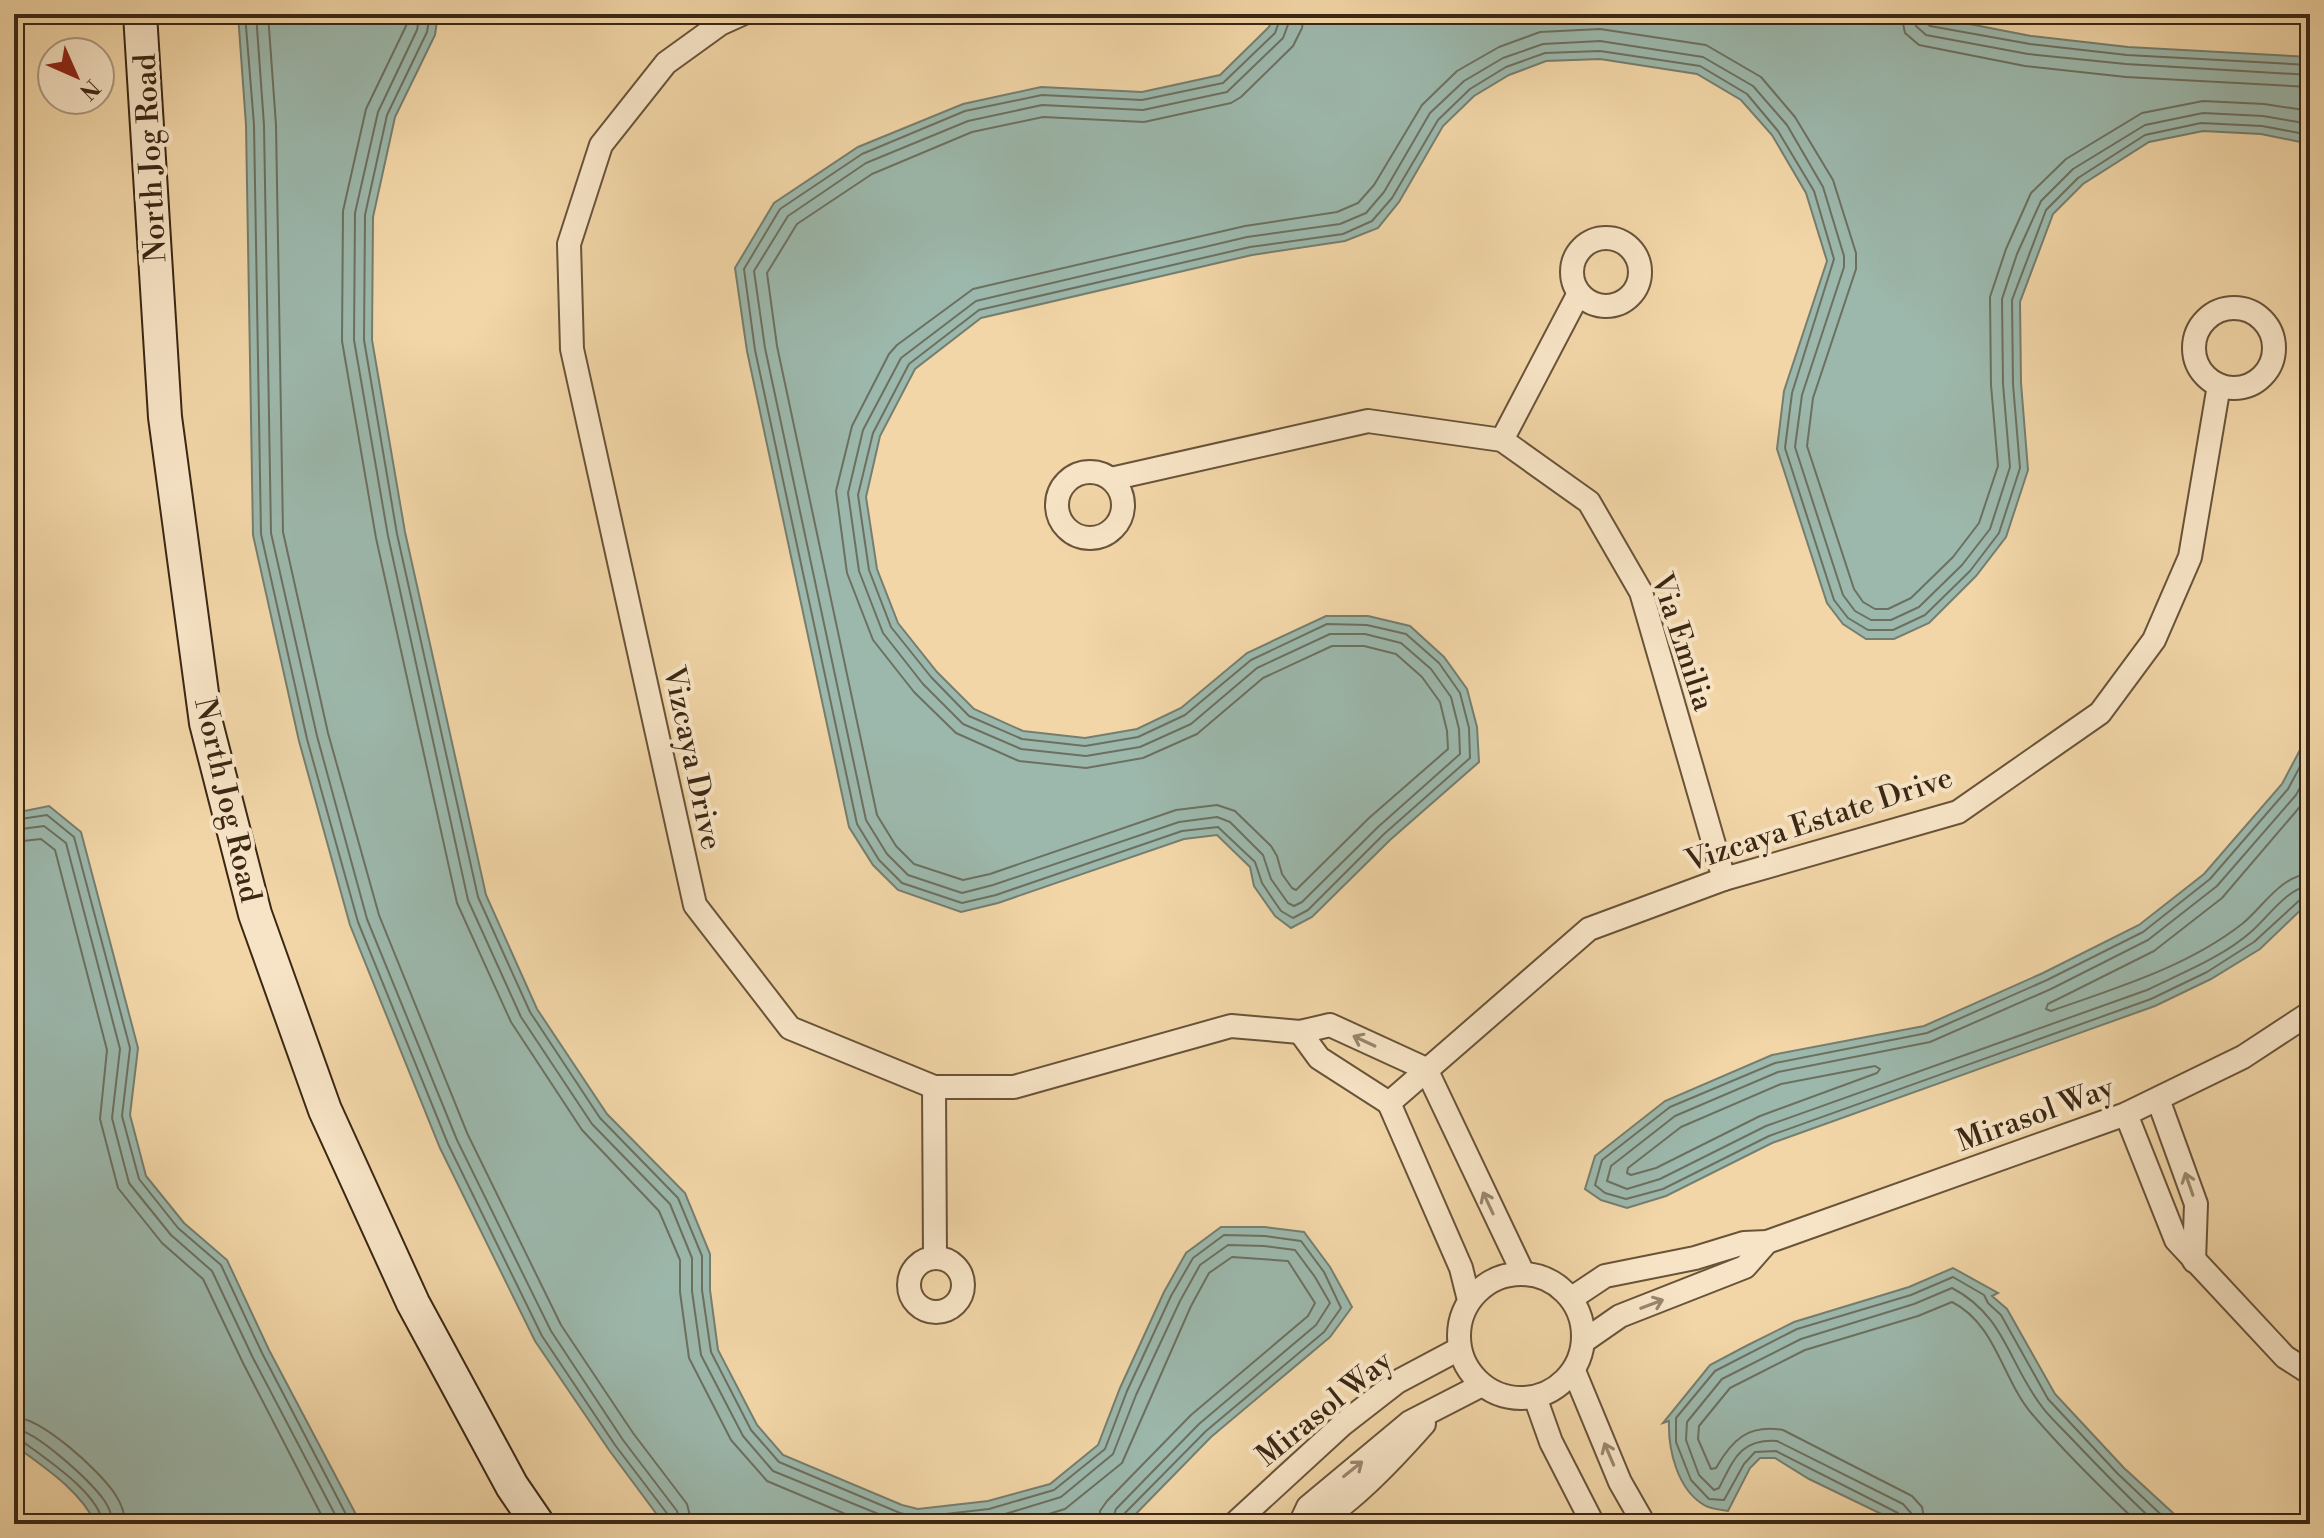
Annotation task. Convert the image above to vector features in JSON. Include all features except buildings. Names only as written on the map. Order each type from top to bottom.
[{"type":"street","name":"North Jog Road","points":[[140,14],[165,417],[206,723],[255,914],[325,1110],[413,1303],[512,1486],[538,1524]]},
{"type":"street","name":"Vizcaya Drive","points":[[742,14],[718,19],[666,63],[601,145],[569,244],[572,349],[695,905],[790,1028],[934,1087],[1014,1087],[1231,1026],[1300,1032],[1330,1025],[1426,1069]]},
{"type":"street","points":[[1502,440],[1579,293]]},
{"type":"street","name":"Vizcaya Estate Drive","points":[[1389,1103],[1589,929],[1724,879],[1958,812],[2100,713],[2154,640],[2190,557],[2219,385]]},
{"type":"street","name":"Via Emilia","points":[[1111,479],[1368,421],[1502,440],[1589,502],[1641,592],[1724,879]]},
{"type":"street","name":"Mirasol Way","points":[[1572,1298],[1605,1276],[1695,1258],[1744,1243],[1767,1242],[2126,1114],[2243,1057],[2310,1013]]},
{"type":"street","points":[[1300,1032],[1319,1058],[1389,1103],[1461,1268],[1469,1300]]},
{"type":"street","points":[[1426,1069],[1523,1273]]},
{"type":"street","points":[[934,1087],[935,1258]]},
{"type":"street","points":[[2158,1099],[2196,1204],[2194,1261]]},
{"type":"street","points":[[2126,1114],[2176,1240],[2285,1357],[2310,1373]]},
{"type":"street","name":"Mirasol Way","points":[[1584,1341],[1620,1316],[1745,1267],[1767,1242]]},
{"type":"street","points":[[1523,1273],[1551,1280],[1572,1298],[1584,1341],[1574,1371],[1563,1383],[1535,1397],[1519,1399],[1502,1396],[1474,1379],[1459,1349],[1458,1332],[1469,1300],[1480,1288],[1495,1279],[1523,1273]]},
{"type":"street","name":"Mirasol Way","points":[[1234,1524],[1343,1424],[1397,1382],[1459,1349]]},
{"type":"street","points":[[1574,1371],[1620,1482],[1644,1524]]},
{"type":"street","points":[[1300,1524],[1308,1507],[1410,1422],[1482,1385]]},
{"type":"street","points":[[1535,1397],[1551,1442],[1593,1524]]},
{"type":"street","points":[[1309,1524],[1321,1521],[1357,1491],[1400,1451],[1439,1408]]},
{"type":"water","points":[[238,14],[438,14],[435,35],[395,117],[373,217],[372,340],[405,532],[486,895],[537,1009],[607,1114],[685,1193],[710,1254],[710,1290],[718,1350],[757,1425],[783,1455],[918,1509],[988,1501],[1050,1484],[1098,1445],[1164,1292],[1186,1253],[1221,1227],[1265,1227],[1304,1232],[1330,1267],[1352,1307],[1330,1337],[1211,1437],[1126,1524],[664,1524],[535,1341],[440,1148],[350,925],[299,741],[253,535],[246,125]]},
{"type":"water","points":[[1275,14],[1918,14],[2031,36],[2128,47],[2310,57],[2310,144],[2261,134],[2203,131],[2149,142],[2083,184],[2053,214],[2020,302],[2021,383],[2028,470],[2006,537],[1976,576],[1929,623],[1894,639],[1866,639],[1843,624],[1827,603],[1777,449],[1784,391],[1827,261],[1806,193],[1772,135],[1741,100],[1697,74],[1600,59],[1546,61],[1509,75],[1474,96],[1443,126],[1399,202],[1378,228],[1345,241],[1252,255],[981,318],[915,369],[880,436],[866,497],[877,569],[898,623],[937,672],[974,709],[1023,731],[1085,738],[1137,729],[1181,708],[1247,653],[1326,616],[1368,616],[1410,626],[1444,657],[1467,689],[1477,727],[1479,762],[1390,840],[1312,917],[1291,928],[1275,916],[1254,886],[1250,867],[1217,835],[1184,839],[998,903],[961,912],[898,890],[873,865],[849,827],[747,351],[735,268],[774,203],[858,147],[963,104],[1041,87],[1142,92],[1220,75],[1269,27]]},
{"type":"water","points":[[2310,731],[2310,901],[2260,949],[2211,979],[2155,1006],[1772,1143],[1666,1196],[1627,1208],[1601,1200],[1585,1189],[1595,1156],[1665,1101],[1772,1055],[1924,1026],[2043,973],[2139,925],[2204,874],[2282,784]]},
{"type":"water","points":[[49,806],[81,832],[138,1048],[130,1115],[146,1176],[184,1223],[227,1260],[269,1350],[361,1524],[96,1524],[71,1490],[14,1445],[14,813]]},
{"type":"water","points":[[1953,1268],[1998,1293],[1992,1296],[2007,1309],[2055,1394],[2124,1468],[2185,1524],[1902,1524],[1809,1479],[1775,1458],[1760,1458],[1750,1468],[1728,1511],[1706,1506],[1687,1489],[1676,1468],[1669,1421],[1663,1423],[1710,1365],[1794,1322],[1909,1287]]}]
